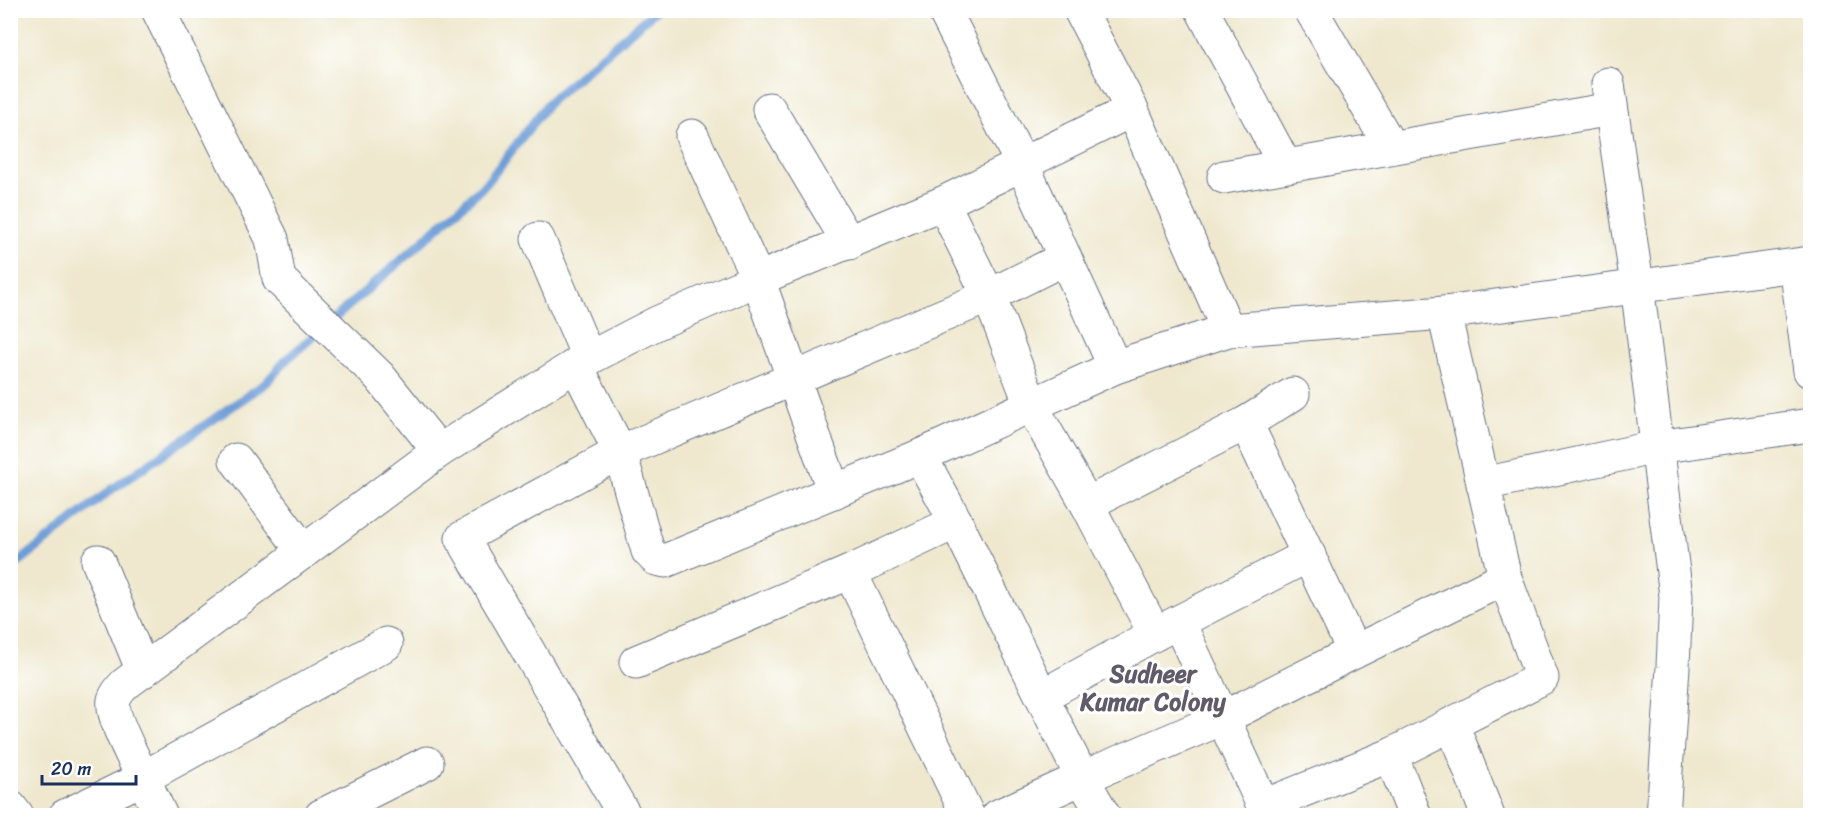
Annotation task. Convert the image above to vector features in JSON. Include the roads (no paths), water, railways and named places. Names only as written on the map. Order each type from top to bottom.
[{"type":"street","points":[[158,10],[272,239],[279,279],[379,376],[439,451]]},
{"type":"street","points":[[944,10],[1022,164],[1115,367]]},
{"type":"street","points":[[1080,10],[1132,110],[1228,330]]},
{"type":"street","points":[[1202,10],[1285,165]]},
{"type":"street","points":[[1317,13],[1391,147]]},
{"type":"street","points":[[1224,177],[1391,147],[1609,96],[1637,285],[1676,596],[1663,816]]},
{"type":"street","points":[[769,109],[849,243]]},
{"type":"street","points":[[161,816],[115,717],[113,702],[117,692],[439,451],[582,362],[657,323],[943,203],[1132,110]]},
{"type":"street","points":[[692,136],[758,279],[834,492]]},
{"type":"street","points":[[943,203],[988,296],[1031,405],[1087,504],[1223,718],[1266,811],[1391,755],[1542,678],[1505,578],[1444,313]]},
{"type":"street","points":[[538,239],[582,362],[620,452],[648,551],[656,559],[665,561],[920,456],[1115,367],[1228,330],[1444,313],[1803,264],[1810,371]]},
{"type":"street","points":[[625,816],[462,538],[620,452],[988,296],[1065,258]]},
{"type":"street","points":[[1087,504],[1246,423],[1293,394]]},
{"type":"street","points":[[1246,423],[1354,652]]},
{"type":"street","points":[[1483,484],[1658,447],[1810,425]]},
{"type":"street","points":[[920,456],[956,522],[1082,778],[1104,816]]},
{"type":"street","points":[[236,460],[304,552]]},
{"type":"street","points":[[636,662],[850,572],[956,522]]},
{"type":"street","points":[[1042,696],[1309,555]]},
{"type":"street","points":[[98,561],[143,671]]},
{"type":"street","points":[[850,572],[968,816]]},
{"type":"street","points":[[998,816],[1223,718],[1505,578]]},
{"type":"street","points":[[65,816],[143,778],[386,644]]},
{"type":"street","points":[[1452,724],[1488,816]]},
{"type":"street","points":[[1391,755],[1415,816]]},
{"type":"street","points":[[336,812],[427,763]]},
{"type":"street","points":[[10,807],[17,816]]},
{"type":"waterway","points":[[10,569],[111,490],[266,383],[287,359],[486,184],[549,102],[656,10]]},
{"type":"district","name":"Sudheer Kumar Colony","points":[[1153,688]]}]
